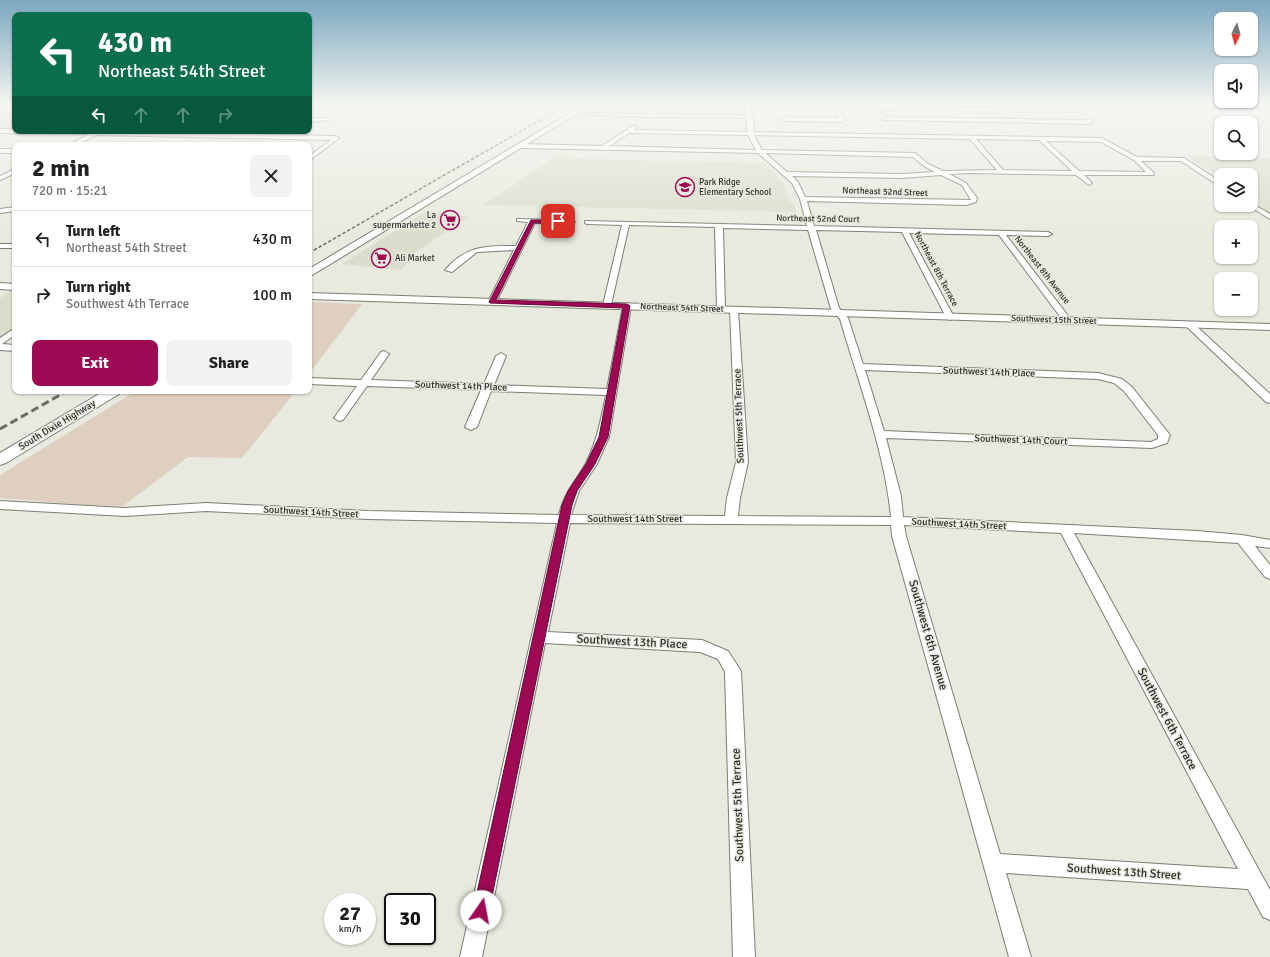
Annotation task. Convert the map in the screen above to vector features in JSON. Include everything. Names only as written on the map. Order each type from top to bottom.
[{"type":"main road","points":[[313,271],[516,149]]},
{"type":"main road","name":"South Dixie Highway","points":[[0,460],[109,394]]},
{"type":"street","points":[[312,157],[322,149]]},
{"type":"street","points":[[543,149],[554,149]]},
{"type":"street","points":[[629,149],[915,155],[926,165],[942,173]]},
{"type":"street","points":[[981,149],[1001,171]]},
{"type":"street","points":[[1051,149],[1089,183]]},
{"type":"street","points":[[787,174],[902,176],[1001,171],[1152,174],[1136,158],[1118,149]]},
{"type":"street","points":[[0,151],[12,151]]},
{"type":"street","name":"Southwest 6th Avenue","points":[[760,152],[795,182],[803,199],[834,308],[844,318],[860,367],[895,496],[899,521],[899,536],[1020,957]]},
{"type":"street","points":[[1136,158],[1182,159],[1214,180]]},
{"type":"street","points":[[0,178],[12,172]]},
{"type":"street","name":"Northeast 52nd Street","points":[[803,199],[966,203],[974,201],[974,198],[964,184],[942,173]]},
{"type":"street","points":[[1258,209],[1270,217]]},
{"type":"street","points":[[519,220],[571,222]]},
{"type":"street","points":[[492,302],[532,221]]},
{"type":"street","name":"Northeast 52nd Court","points":[[587,222],[1048,234]]},
{"type":"street","points":[[607,306],[626,223]]},
{"type":"street","points":[[719,226],[721,309]]},
{"type":"street","name":"Northeast 8th Terrace","points":[[904,230],[950,317]]},
{"type":"street","name":"Northeast 8th Avenue","points":[[1000,233],[1068,321]]},
{"type":"street","points":[[0,246],[12,246]]},
{"type":"street","points":[[449,270],[475,250],[487,248],[518,248]]},
{"type":"street","points":[[0,286],[12,286]]},
{"type":"street","name":"Northeast 54th Street","points":[[312,296],[838,313]]},
{"type":"street","points":[[471,957],[567,505],[573,491],[591,464],[603,437],[627,306]]},
{"type":"street","name":"Southwest 5th Terrace","points":[[732,520],[730,506],[740,477],[742,462],[734,310]]},
{"type":"street","name":"Southwest 15th Street","points":[[838,313],[1270,327]]},
{"type":"street","points":[[1190,324],[1270,400]]},
{"type":"street","points":[[0,342],[12,333]]},
{"type":"street","points":[[0,347],[12,348]]},
{"type":"street","points":[[339,418],[384,354]]},
{"type":"street","points":[[471,427],[501,356]]},
{"type":"street","name":"Southwest 14th Place","points":[[860,367],[1098,376],[1118,381],[1128,389],[1164,435],[1162,441]]},
{"type":"street","name":"Southwest 14th Place","points":[[312,381],[612,392]]},
{"type":"street","name":"Southwest 14th Court","points":[[879,434],[1152,445],[1162,441]]},
{"type":"street","name":"Southwest 14th Street","points":[[0,505],[125,512],[206,507],[368,515],[564,519],[899,521],[1197,534],[1270,544]]},
{"type":"street","name":"Southwest 6th Terrace","points":[[1065,528],[1270,910]]},
{"type":"street","points":[[1242,539],[1270,574]]},
{"type":"street","name":"Southwest 13th Place","points":[[539,637],[702,646],[723,655]]},
{"type":"street","name":"Southwest 5th Terrace","points":[[723,655],[733,671],[744,957]]},
{"type":"street","name":"Southwest 13th Street","points":[[993,863],[1254,880]]},
{"type":"shaded area","points":[[557,156],[590,159],[765,163],[785,185],[789,201],[793,203],[797,212],[484,205]]},
{"type":"shaded area","points":[[1185,156],[1214,157],[1214,160],[1258,160],[1258,158],[1270,158],[1270,214],[1258,206],[1258,168],[1214,168],[1214,174]]},
{"type":"shaded area","points":[[427,211],[468,217],[411,255],[407,264],[400,270],[342,264]]},
{"type":"shaded area","points":[[12,290],[12,330],[0,339],[0,298]]},
{"type":"shaded area","points":[[312,302],[362,304],[312,370]]},
{"type":"shaded area","points":[[131,394],[294,394],[242,458],[188,457],[123,506],[86,505],[0,498],[0,475]]},
{"type":"railway","points":[[312,251],[490,149]]},
{"type":"railway","points":[[0,429],[62,394]]},
{"type":"place","name":"Park Ridge Elementary School","points":[[685,187]]},
{"type":"place","name":"La supermarkette 2","points":[[450,220]]},
{"type":"place","name":"Ali Market","points":[[381,258]]},
{"type":"route","points":[[481,911],[567,505],[573,491],[591,464],[603,437],[627,306],[492,302],[532,221],[558,221]]}]
